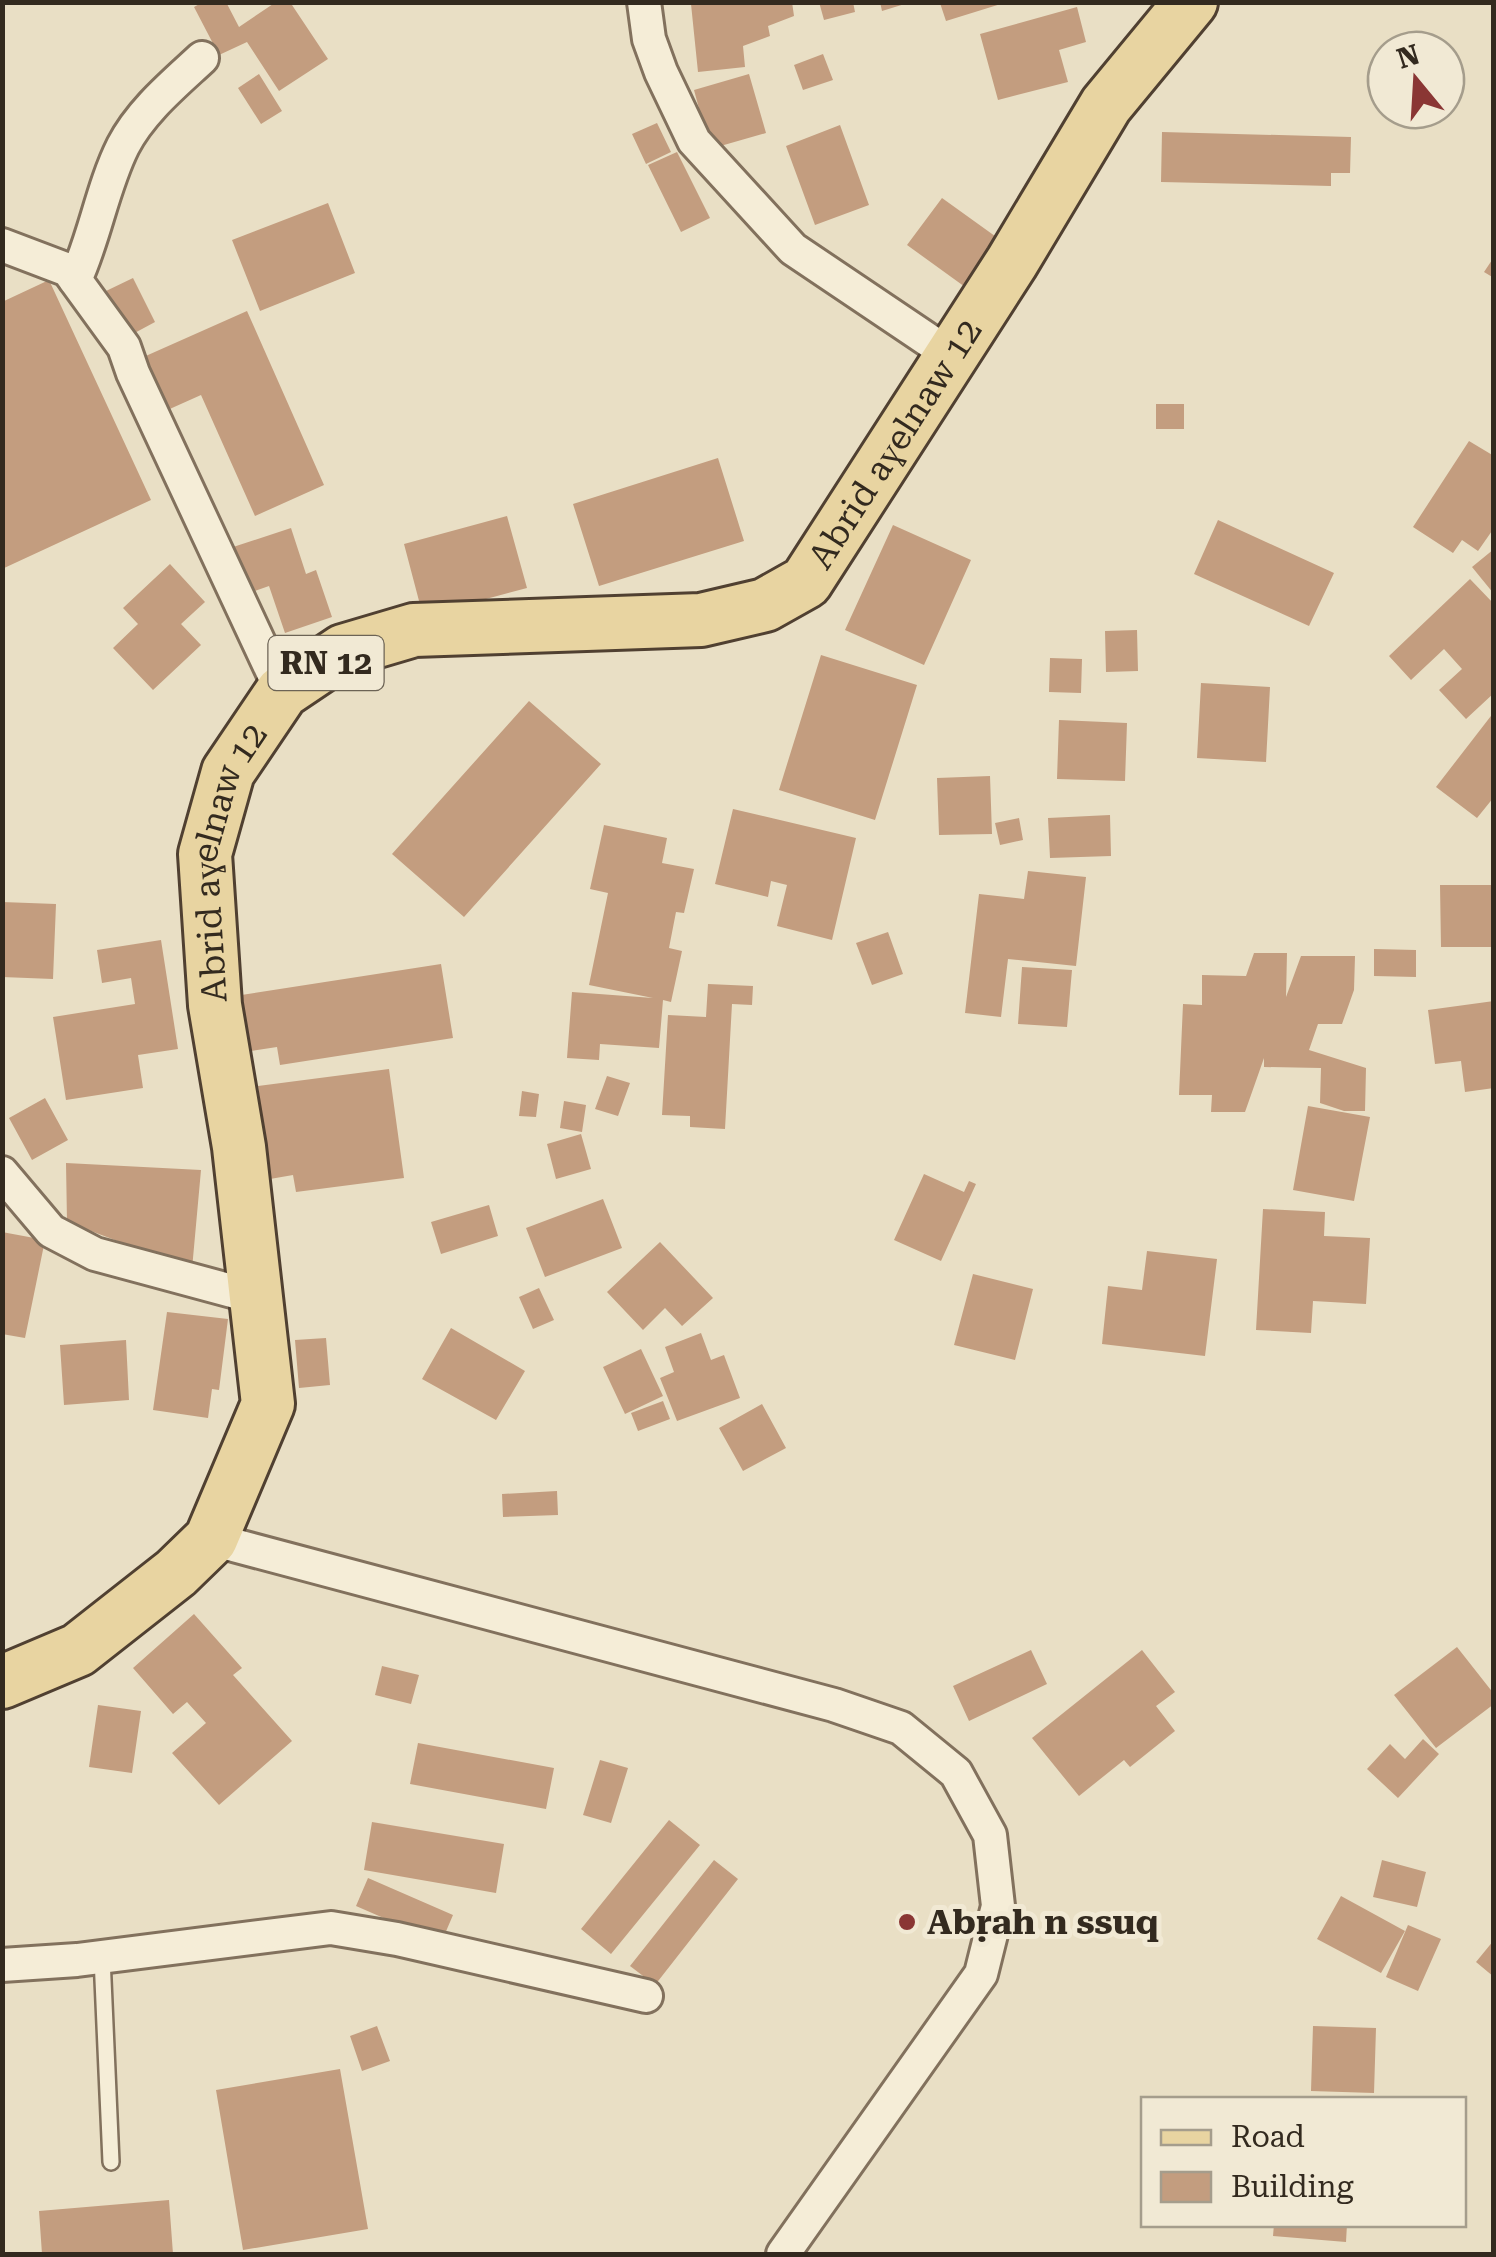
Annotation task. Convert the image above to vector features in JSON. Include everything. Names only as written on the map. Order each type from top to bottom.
[{"type":"main road","name":"Abrid aɣelnaw 12","points":[[2,1682],[78,1650],[176,1574],[211,1539],[268,1404],[239,1148],[215,1005],[204,854],[228,772],[282,692],[343,652],[414,630],[701,620],[765,606],[806,582],[1012,262],[1106,105],[1191,2]]},
{"type":"street","points":[[644,2],[655,56],[670,96],[694,141],[793,249],[952,356]]},
{"type":"street","points":[[75,280],[90,249],[92,232],[124,146],[159,98],[202,58]]},
{"type":"street","points":[[2,245],[68,270],[124,347],[282,692]]},
{"type":"street","points":[[2,1173],[51,1231],[96,1254],[258,1298]]},
{"type":"street","points":[[211,1539],[834,1705],[901,1728],[956,1773],[990,1835],[998,1906],[980,1974],[783,2254]]},
{"type":"street","points":[[2,1965],[102,1957],[331,1928],[397,1938],[646,1996]]},
{"type":"lane","points":[[102,1957],[112,2162]]},
{"type":"building","points":[[203,2],[226,2],[239,27],[276,2],[290,2],[328,59],[279,91],[247,42],[219,55],[194,7]]},
{"type":"building","points":[[792,2],[794,16],[768,26],[770,36],[743,46],[745,67],[698,72],[691,4]]},
{"type":"building","points":[[819,2],[853,2],[855,12],[824,20]]},
{"type":"building","points":[[880,2],[908,2],[908,3],[882,11]]},
{"type":"building","points":[[940,3],[1004,3],[946,21]]},
{"type":"building","points":[[1077,7],[1086,42],[1059,50],[1068,82],[998,100],[980,34]]},
{"type":"building","points":[[823,54],[833,80],[803,90],[794,65]]},
{"type":"building","points":[[259,74],[282,111],[261,124],[238,88]]},
{"type":"building","points":[[749,74],[766,133],[710,149],[694,90]]},
{"type":"building","points":[[657,123],[671,152],[646,164],[632,134]]},
{"type":"building","points":[[840,125],[869,205],[815,225],[786,146]]},
{"type":"building","points":[[1162,132],[1351,137],[1350,173],[1331,173],[1331,186],[1161,182]]},
{"type":"building","points":[[677,152],[710,218],[681,232],[648,165]]},
{"type":"building","points":[[942,198],[1006,244],[972,292],[907,245]]},
{"type":"building","points":[[328,203],[355,273],[260,311],[232,240]]},
{"type":"building","points":[[1494,257],[1494,278],[1484,272]]},
{"type":"building","points":[[133,278],[155,322],[129,336],[106,291]]},
{"type":"building","points":[[49,280],[151,500],[2,569],[2,302]]},
{"type":"building","points":[[247,311],[324,485],[255,516],[201,395],[163,412],[139,359]]},
{"type":"building","points":[[1156,404],[1184,404],[1184,429],[1156,429]]},
{"type":"building","points":[[1469,441],[1494,456],[1494,528],[1478,551],[1462,540],[1453,553],[1413,527]]},
{"type":"building","points":[[718,458],[744,541],[599,586],[573,504]]},
{"type":"building","points":[[507,516],[527,588],[423,616],[404,544]]},
{"type":"building","points":[[1218,520],[1334,573],[1309,626],[1194,574]]},
{"type":"building","points":[[893,525],[971,560],[924,665],[845,630]]},
{"type":"building","points":[[291,528],[306,574],[316,570],[332,617],[285,633],[269,586],[243,595],[227,549]]},
{"type":"building","points":[[1494,549],[1494,594],[1472,567]]},
{"type":"building","points":[[170,564],[205,602],[181,624],[201,645],[153,690],[113,648],[138,624],[123,608]]},
{"type":"building","points":[[1470,579],[1494,604],[1494,693],[1466,719],[1439,690],[1462,669],[1444,649],[1411,680],[1389,656]]},
{"type":"building","points":[[1137,630],[1138,671],[1106,672],[1105,631]]},
{"type":"building","points":[[821,655],[917,685],[875,820],[779,790]]},
{"type":"building","points":[[1050,658],[1082,659],[1081,693],[1049,692]]},
{"type":"building","points":[[1201,683],[1270,687],[1266,762],[1197,758]]},
{"type":"building","points":[[529,701],[601,764],[464,917],[392,854]]},
{"type":"building","points":[[1494,712],[1494,797],[1477,818],[1436,787]]},
{"type":"building","points":[[1059,720],[1127,723],[1125,781],[1057,779]]},
{"type":"building","points":[[990,776],[992,834],[939,835],[937,778]]},
{"type":"building","points":[[733,809],[856,838],[832,940],[777,926],[787,885],[771,881],[768,897],[715,884]]},
{"type":"building","points":[[1110,815],[1111,856],[1050,858],[1048,818]]},
{"type":"building","points":[[1019,818],[1023,840],[1000,845],[995,823]]},
{"type":"building","points":[[604,825],[667,838],[662,863],[694,869],[684,913],[676,912],[669,948],[682,951],[671,1002],[663,1000],[659,1048],[600,1044],[599,1060],[567,1058],[572,992],[653,998],[589,985],[608,893],[590,889]]},
{"type":"building","points":[[1028,871],[1086,877],[1076,966],[1008,959],[1001,1017],[965,1013],[979,894],[1024,899]]},
{"type":"building","points":[[1440,885],[1494,885],[1494,947],[1441,947]]},
{"type":"building","points":[[2,902],[56,904],[53,979],[2,977]]},
{"type":"building","points":[[888,932],[903,974],[872,985],[856,943]]},
{"type":"building","points":[[161,940],[178,1049],[138,1055],[143,1088],[66,1100],[53,1017],[135,1004],[131,978],[102,983],[97,950]]},
{"type":"building","points":[[1374,949],[1416,950],[1416,977],[1374,976]]},
{"type":"building","points":[[1254,953],[1287,953],[1286,997],[1301,956],[1355,956],[1354,990],[1342,1024],[1318,1024],[1309,1050],[1366,1068],[1365,1111],[1344,1111],[1320,1103],[1321,1068],[1264,1067],[1264,1058],[1245,1112],[1211,1112],[1212,1095],[1179,1095],[1183,1004],[1202,1005],[1202,975],[1246,976]]},
{"type":"building","points":[[441,964],[453,1038],[280,1065],[277,1047],[244,1052],[235,996]]},
{"type":"building","points":[[1022,967],[1072,970],[1067,1027],[1018,1024]]},
{"type":"building","points":[[708,984],[753,986],[752,1005],[732,1004],[725,1129],[690,1127],[690,1116],[662,1115],[668,1015],[706,1017]]},
{"type":"building","points":[[1494,1001],[1494,1088],[1465,1092],[1461,1061],[1435,1064],[1428,1010]]},
{"type":"building","points":[[389,1069],[404,1178],[296,1192],[293,1175],[270,1179],[258,1086]]},
{"type":"building","points":[[607,1076],[630,1083],[618,1116],[595,1109]]},
{"type":"building","points":[[522,1091],[539,1094],[536,1117],[519,1116]]},
{"type":"building","points":[[45,1098],[68,1140],[32,1160],[9,1118]]},
{"type":"building","points":[[564,1101],[586,1105],[582,1132],[560,1128]]},
{"type":"building","points":[[1308,1106],[1370,1117],[1354,1201],[1293,1190]]},
{"type":"building","points":[[581,1134],[591,1169],[556,1179],[547,1144]]},
{"type":"building","points":[[66,1163],[201,1170],[192,1269],[67,1222]]},
{"type":"building","points":[[924,1174],[964,1192],[969,1181],[976,1184],[941,1261],[894,1240]]},
{"type":"building","points":[[603,1199],[622,1248],[545,1277],[526,1228]]},
{"type":"building","points":[[489,1205],[498,1236],[441,1254],[431,1222]]},
{"type":"building","points":[[1263,1209],[1325,1212],[1324,1236],[1370,1238],[1366,1304],[1313,1301],[1311,1333],[1256,1330]]},
{"type":"building","points":[[2,1232],[45,1240],[25,1338],[2,1334]]},
{"type":"building","points":[[660,1242],[713,1298],[682,1326],[665,1308],[643,1330],[607,1292]]},
{"type":"building","points":[[1147,1251],[1217,1259],[1205,1356],[1102,1344],[1108,1286],[1142,1290]]},
{"type":"building","points":[[973,1274],[1033,1289],[1015,1360],[954,1345]]},
{"type":"building","points":[[539,1288],[554,1320],[533,1329],[519,1297]]},
{"type":"building","points":[[167,1312],[228,1319],[219,1390],[212,1389],[208,1418],[153,1410]]},
{"type":"building","points":[[451,1328],[525,1371],[496,1420],[422,1379]]},
{"type":"building","points":[[701,1333],[711,1360],[724,1355],[740,1398],[677,1421],[660,1378],[674,1372],[665,1347]]},
{"type":"building","points":[[326,1338],[330,1385],[299,1388],[295,1340]]},
{"type":"building","points":[[126,1340],[129,1400],[64,1405],[60,1345]]},
{"type":"building","points":[[641,1349],[663,1396],[625,1414],[603,1367]]},
{"type":"building","points":[[663,1401],[670,1419],[638,1431],[631,1413]]},
{"type":"building","points":[[762,1404],[786,1448],[743,1471],[719,1428]]},
{"type":"building","points":[[557,1491],[558,1515],[503,1517],[502,1494]]},
{"type":"building","points":[[194,1614],[242,1668],[233,1675],[292,1741],[219,1805],[172,1753],[206,1723],[187,1702],[173,1714],[133,1668]]},
{"type":"building","points":[[1457,1647],[1494,1694],[1494,1704],[1436,1748],[1394,1695]]},
{"type":"building","points":[[1031,1650],[1047,1684],[969,1721],[953,1686]]},
{"type":"building","points":[[1142,1650],[1175,1692],[1156,1706],[1175,1731],[1130,1767],[1124,1760],[1079,1796],[1032,1738]]},
{"type":"building","points":[[382,1666],[419,1675],[411,1704],[375,1695]]},
{"type":"building","points":[[98,1705],[141,1711],[132,1773],[89,1767]]},
{"type":"building","points":[[1423,1739],[1439,1754],[1398,1798],[1367,1769],[1390,1744],[1405,1759]]},
{"type":"building","points":[[418,1743],[554,1768],[546,1809],[410,1784]]},
{"type":"building","points":[[600,1760],[628,1768],[611,1823],[583,1815]]},
{"type":"building","points":[[669,1820],[700,1845],[611,1954],[581,1929]]},
{"type":"building","points":[[372,1822],[504,1844],[496,1893],[364,1870]]},
{"type":"building","points":[[714,1860],[738,1879],[655,1985],[630,1966]]},
{"type":"building","points":[[1382,1860],[1426,1872],[1417,1907],[1373,1897]]},
{"type":"building","points":[[368,1878],[453,1915],[441,1943],[356,1906]]},
{"type":"building","points":[[1341,1896],[1405,1931],[1381,1973],[1317,1939]]},
{"type":"building","points":[[1408,1925],[1441,1939],[1418,1991],[1386,1977]]},
{"type":"building","points":[[1494,1940],[1494,1977],[1476,1962]]},
{"type":"building","points":[[377,2026],[390,2061],[362,2071],[350,2036]]},
{"type":"building","points":[[1313,2026],[1376,2028],[1374,2093],[1311,2091]]},
{"type":"building","points":[[340,2069],[368,2229],[243,2250],[216,2090]]},
{"type":"building","points":[[169,2200],[173,2254],[42,2254],[39,2211]]},
{"type":"building","points":[[1274,2227],[1347,2227],[1346,2242],[1273,2236]]},
{"type":"place","name":"Abṛah n ssuq","points":[[907,1922]]}]
